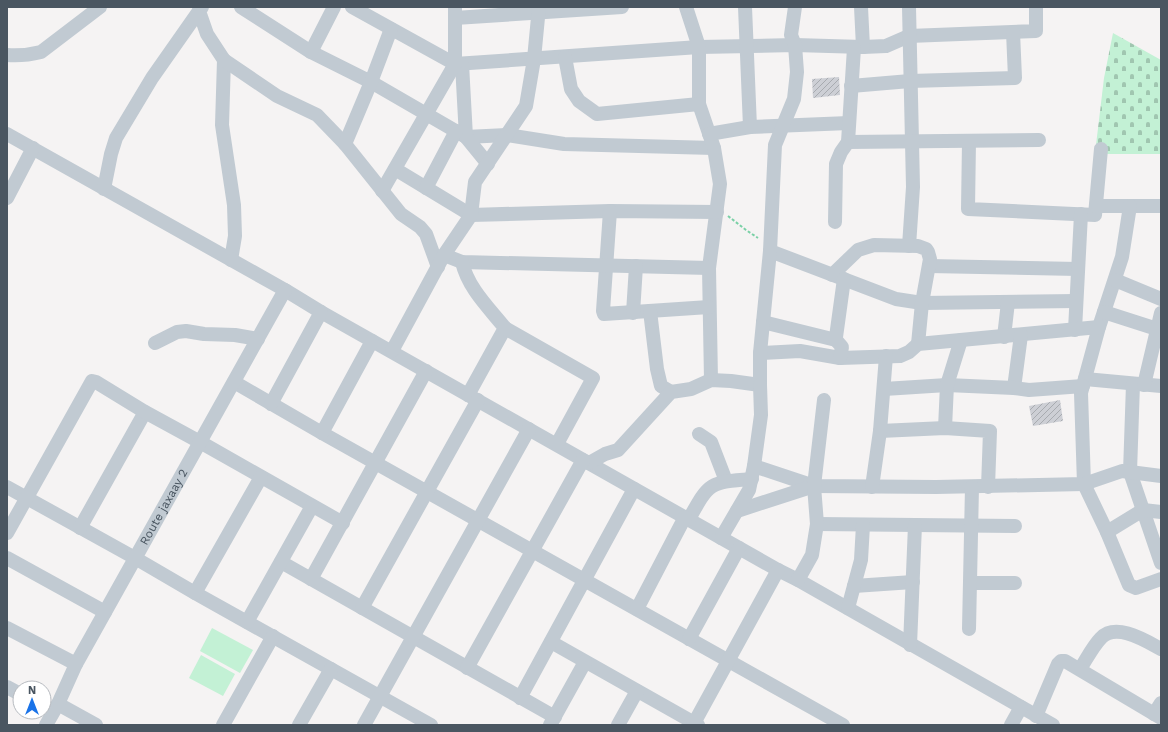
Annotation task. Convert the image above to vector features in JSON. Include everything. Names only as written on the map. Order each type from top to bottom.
[{"type":"street","points":[[7,55],[20,56],[41,52],[100,7]]},
{"type":"street","points":[[241,7],[311,52],[371,82],[461,134],[488,164]]},
{"type":"street","points":[[311,52],[334,7]]},
{"type":"street","points":[[352,7],[459,64],[700,47],[795,45],[859,48],[886,46],[909,36],[1036,31],[1036,7]]},
{"type":"street","points":[[426,188],[461,134],[459,64],[455,13],[622,7]]},
{"type":"street","points":[[686,7],[700,47],[699,104],[714,148],[720,184],[709,268],[711,380]]},
{"type":"street","points":[[744,7],[750,128]]},
{"type":"street","points":[[721,538],[749,490],[761,415],[760,352],[771,247],[775,146],[784,127],[794,99],[797,72],[795,45],[791,35],[795,7]]},
{"type":"street","points":[[835,222],[836,164],[841,152],[848,142],[851,86],[859,48],[861,7]]},
{"type":"street","points":[[909,7],[913,187],[909,246]]},
{"type":"street","points":[[201,9],[207,34],[224,60],[277,96],[316,115],[345,144],[401,214],[420,227],[426,234],[441,261]]},
{"type":"street","points":[[104,189],[111,154],[116,138],[152,78],[201,9]]},
{"type":"street","points":[[392,351],[441,261],[471,215],[475,182],[526,106],[534,59],[538,10]]},
{"type":"street","points":[[345,144],[371,82],[391,28]]},
{"type":"street","points":[[851,86],[910,81],[1015,78],[1013,32]]},
{"type":"street","points":[[565,57],[571,89],[579,101],[597,114],[699,104]]},
{"type":"street","points":[[224,60],[222,125],[234,205],[235,236],[231,260]]},
{"type":"street","points":[[382,191],[427,114],[459,64]]},
{"type":"street","points":[[709,134],[750,128],[849,123]]},
{"type":"street","points":[[7,134],[1053,725]]},
{"type":"street","points":[[461,134],[507,135],[564,144],[714,148]]},
{"type":"street","points":[[848,142],[1038,140]]},
{"type":"street","points":[[969,141],[968,209],[1095,215],[1100,149]]},
{"type":"street","points":[[7,198],[32,148]]},
{"type":"street","points":[[395,169],[471,215],[717,210]]},
{"type":"street","points":[[1096,206],[1161,206]]},
{"type":"street","points":[[1130,206],[1122,257],[1098,327],[1081,392],[1084,484],[1107,532],[1129,586],[1136,588],[1161,579]]},
{"type":"street","points":[[610,211],[604,314],[709,307]]},
{"type":"street","points":[[1075,330],[1081,214]]},
{"type":"street","points":[[836,340],[838,277],[858,250],[874,246],[918,246],[926,249],[930,259],[922,303],[918,344]]},
{"type":"street","points":[[771,247],[838,277],[896,299],[922,303],[1076,301]]},
{"type":"street","points":[[441,261],[709,268]]},
{"type":"street","points":[[462,262],[465,275],[472,288],[505,328],[593,378],[557,444]]},
{"type":"street","points":[[634,313],[636,266]]},
{"type":"street","points":[[929,266],[1078,269]]},
{"type":"street","points":[[1115,280],[1161,299]]},
{"type":"street","name":"Route jaxaay 2","points":[[52,707],[285,290]]},
{"type":"street","points":[[1004,337],[1008,302]]},
{"type":"street","points":[[271,404],[321,312]]},
{"type":"street","points":[[650,312],[657,369],[661,386],[671,392]]},
{"type":"street","points":[[1104,312],[1156,329]]},
{"type":"street","points":[[1161,313],[1139,384],[1130,472],[1161,563]]},
{"type":"street","points":[[763,322],[836,340],[842,347],[840,358]]},
{"type":"street","points":[[760,352],[800,351],[840,358],[900,356],[909,352],[918,344],[1098,327]]},
{"type":"street","points":[[362,608],[427,492],[505,328]]},
{"type":"street","points":[[155,343],[177,332],[186,331],[204,334],[235,335],[258,339]]},
{"type":"street","points":[[1014,388],[1021,335]]},
{"type":"street","points":[[945,428],[947,385],[961,340]]},
{"type":"street","points":[[322,433],[372,341]]},
{"type":"street","points":[[872,486],[880,430],[886,356]]},
{"type":"street","points":[[311,580],[426,371]]},
{"type":"street","points":[[467,668],[532,551],[586,461],[618,450],[671,392],[691,389],[711,380],[731,381],[760,386]]},
{"type":"street","points":[[7,533],[92,381],[144,412],[343,523]]},
{"type":"street","points":[[234,382],[322,433],[843,725]]},
{"type":"street","points":[[884,389],[947,385],[1029,390],[1084,383],[1161,386]]},
{"type":"street","points":[[798,580],[812,555],[817,524],[814,486],[824,400]]},
{"type":"street","points":[[80,528],[144,412]]},
{"type":"street","points":[[880,430],[945,428],[990,431],[988,486]]},
{"type":"street","points":[[364,725],[530,430]]},
{"type":"street","points":[[699,434],[711,442],[726,481]]},
{"type":"street","points":[[637,609],[687,518],[704,493],[714,485],[753,472],[814,486],[972,487],[1084,484],[1122,471],[1161,476]]},
{"type":"street","points":[[195,593],[260,476]]},
{"type":"street","points":[[737,511],[814,486]]},
{"type":"street","points":[[7,487],[136,558],[195,593],[431,725]]},
{"type":"street","points":[[969,629],[972,487]]},
{"type":"street","points":[[520,698],[634,489]]},
{"type":"street","points":[[248,622],[312,506]]},
{"type":"street","points":[[1107,532],[1143,510],[1161,512]]},
{"type":"street","points":[[817,524],[1015,526]]},
{"type":"street","points":[[848,608],[861,560],[863,525]]},
{"type":"street","points":[[910,645],[915,525]]},
{"type":"street","points":[[689,639],[739,548]]},
{"type":"street","points":[[7,558],[105,612]]},
{"type":"street","points":[[281,562],[414,636],[520,698],[552,721],[586,662]]},
{"type":"street","points":[[551,642],[695,724],[778,570]]},
{"type":"street","points":[[854,586],[913,582]]},
{"type":"street","points":[[970,582],[1015,583]]},
{"type":"street","points":[[1080,670],[1101,637],[1110,633],[1123,632],[1135,636],[1161,649]]},
{"type":"street","points":[[9,633],[76,664]]},
{"type":"street","points":[[223,725],[273,636]]},
{"type":"street","points":[[1036,716],[1058,664],[1061,661],[1065,661],[1159,712]]},
{"type":"street","points":[[299,725],[331,669]]},
{"type":"street","points":[[618,725],[637,691]]},
{"type":"street","points":[[52,707],[96,725]]},
{"type":"street","points":[[1011,725],[1021,707]]},
{"type":"path","points":[[717,210],[771,247]]},
{"type":"green space","points":[[1113,33],[1161,60],[1161,154],[1103,154],[1096,145],[1104,78]]},
{"type":"green space","points":[[212,628],[253,650],[240,673],[200,651]]},
{"type":"green space","points":[[201,655],[235,674],[223,696],[189,678]]},
{"type":"building","points":[[839,77],[840,95],[813,98],[812,79]]},
{"type":"building","points":[[1060,400],[1063,421],[1033,426],[1029,406]]}]
